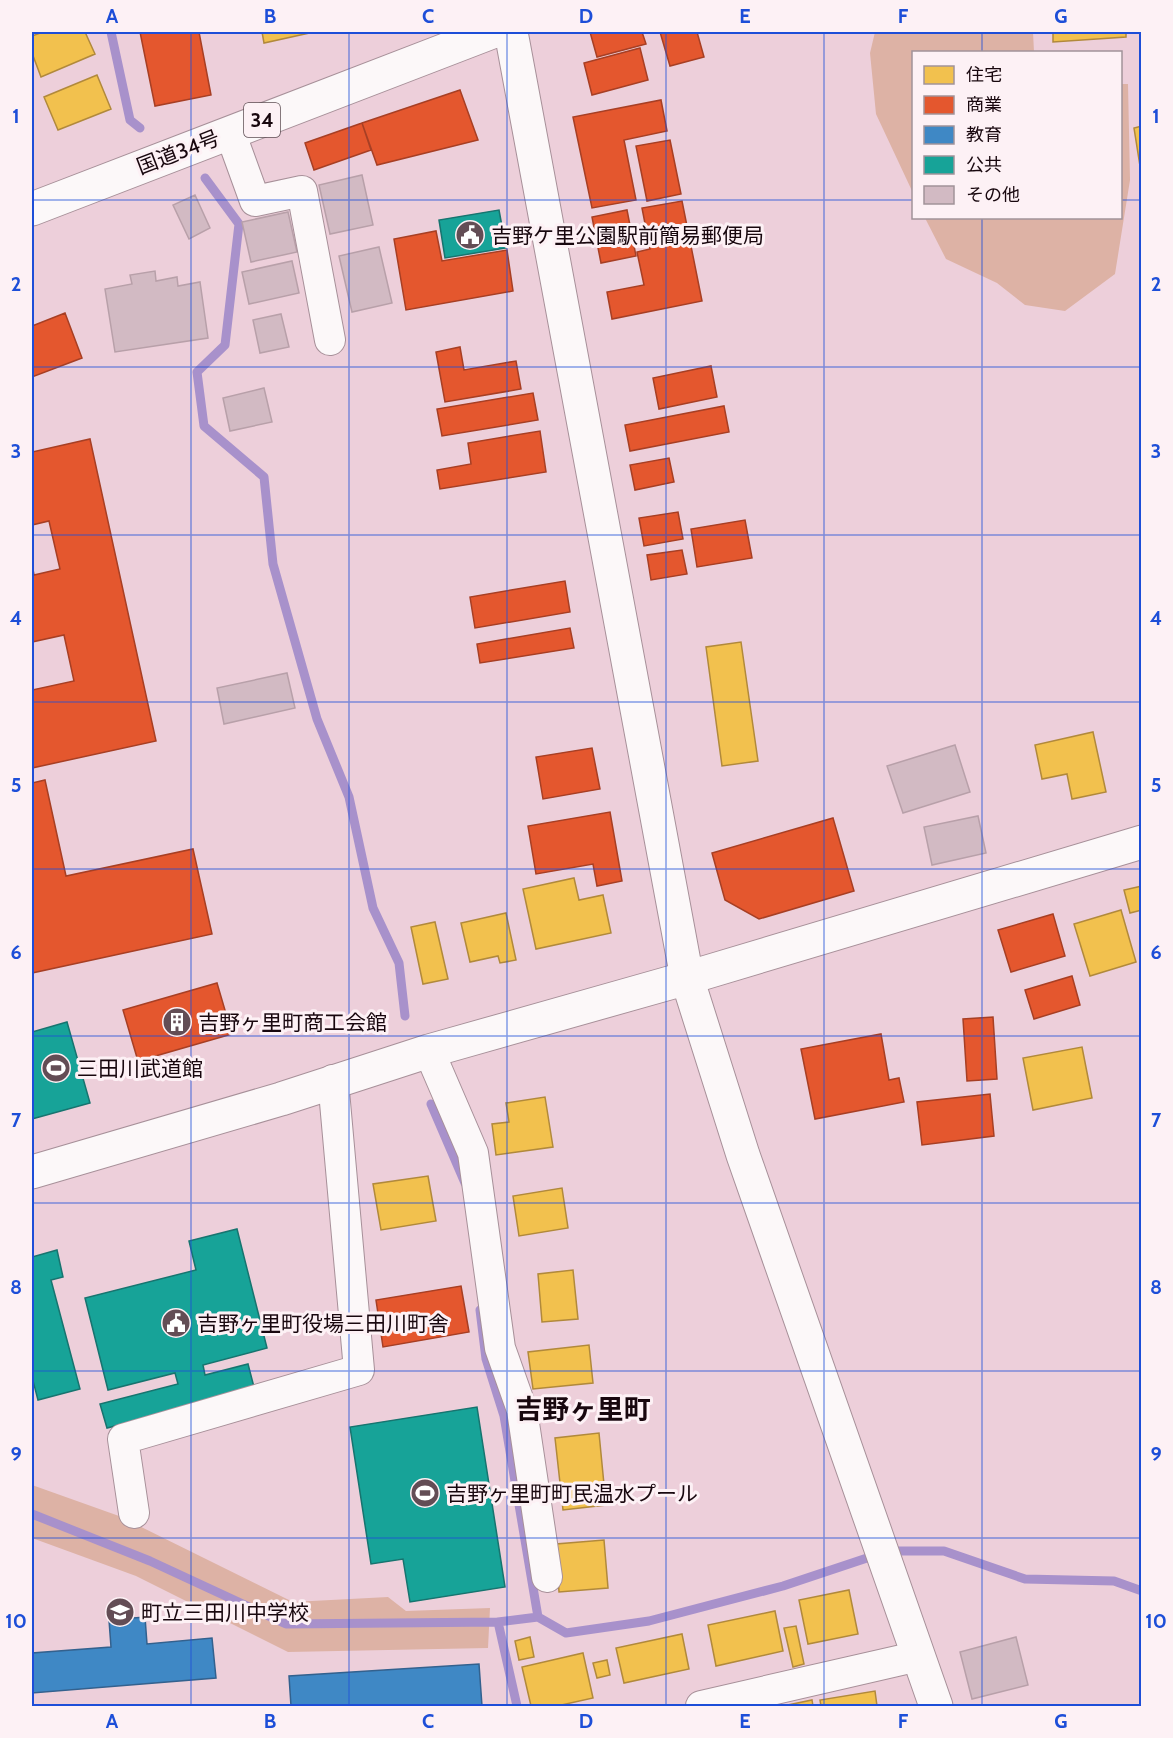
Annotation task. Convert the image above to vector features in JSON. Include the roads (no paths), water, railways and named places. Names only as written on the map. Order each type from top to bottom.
[{"type":"main road","name":"国道34号","points":[[32,209],[492,32]]},
{"type":"main road","points":[[511,32],[687,978],[743,1155],[936,1707]]},
{"type":"main road","points":[[32,1172],[280,1099],[333,1080],[429,1051],[687,978],[1142,842]]},
{"type":"street","points":[[231,132],[255,201],[302,191],[330,340]]},
{"type":"street","points":[[429,1051],[473,1153],[500,1348],[522,1410],[547,1577]]},
{"type":"street","points":[[134,1513],[123,1439],[359,1370],[333,1080]]},
{"type":"street","points":[[701,1707],[919,1656]]},
{"type":"waterway","points":[[111,32],[130,120],[140,128]]},
{"type":"waterway","points":[[205,178],[239,224],[225,345],[197,372],[204,426],[264,477],[273,564],[317,719],[349,797],[373,908],[399,963],[405,1016]]},
{"type":"waterway","points":[[431,1104],[465,1183]]},
{"type":"waterway","points":[[480,1310],[486,1359],[504,1416],[538,1617]]},
{"type":"waterway","points":[[32,1514],[150,1561],[286,1624],[498,1622],[538,1617],[566,1633],[649,1621],[783,1586],[876,1555]]},
{"type":"waterway","points":[[889,1551],[944,1551],[1025,1579],[1114,1581],[1142,1591]]},
{"type":"waterway","points":[[498,1622],[517,1706]]},
{"type":"place","name":"吉野ケ里公園駅前簡易郵便局","points":[[470,235]]},
{"type":"place","name":"吉野ヶ里町商工会館","points":[[177,1022]]},
{"type":"place","name":"三田川武道館","points":[[56,1068]]},
{"type":"place","name":"吉野ヶ里町役場三田川町舎","points":[[176,1323]]},
{"type":"place","name":"吉野ヶ里町町民温水プール","points":[[425,1493]]},
{"type":"place","name":"町立三田川中学校","points":[[120,1612]]},
{"type":"district","name":"吉野ヶ里町","points":[[583,1409]]}]
